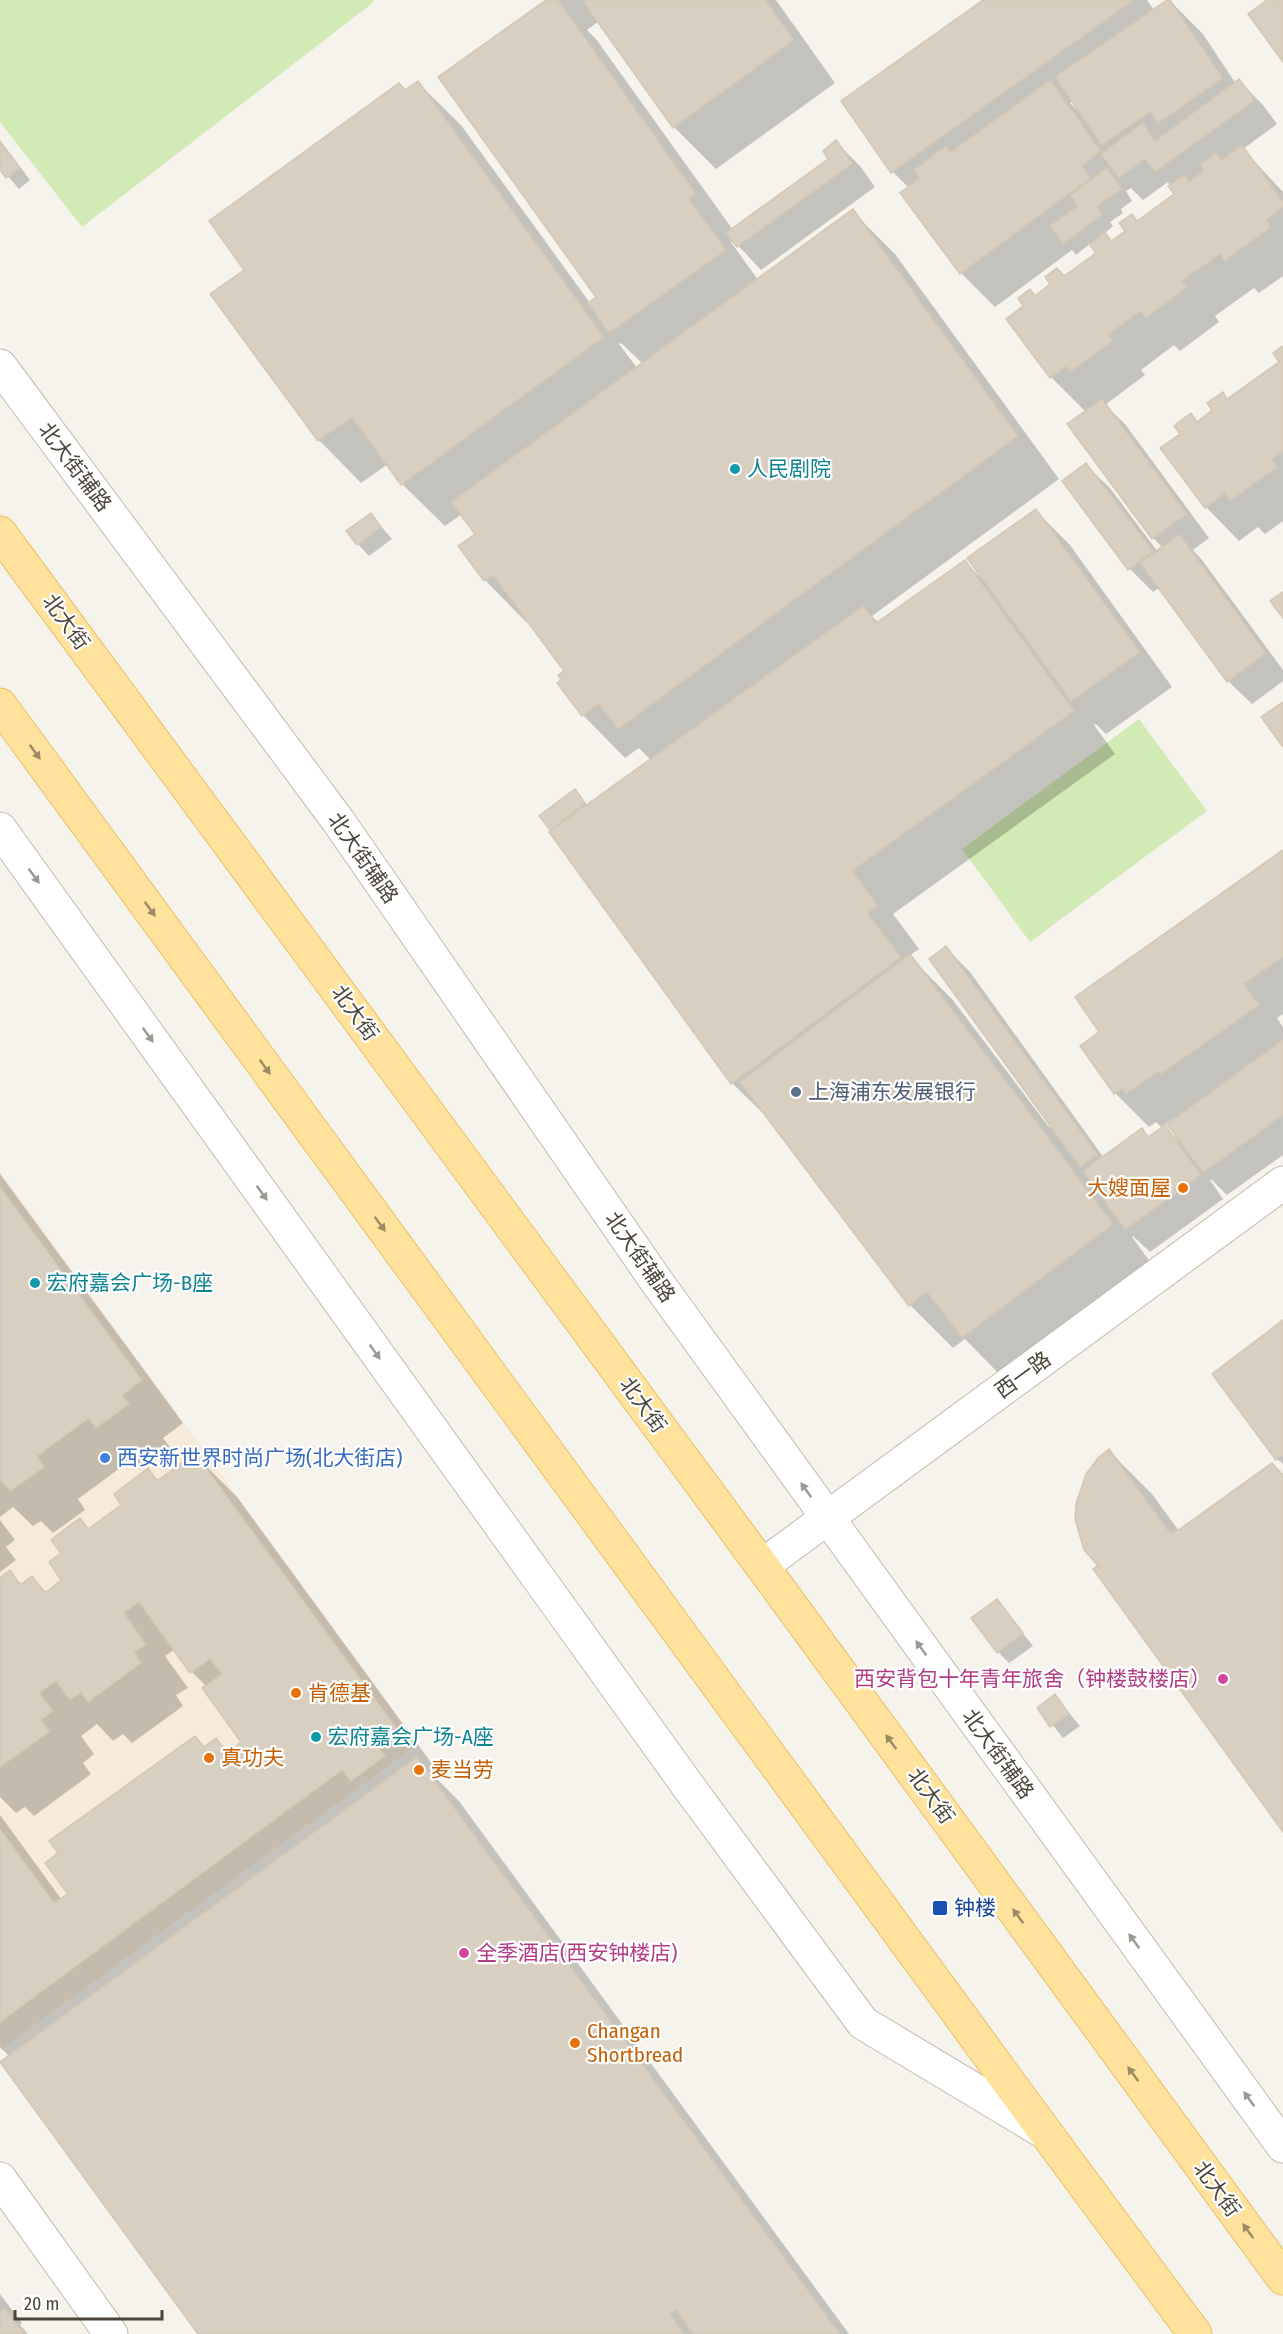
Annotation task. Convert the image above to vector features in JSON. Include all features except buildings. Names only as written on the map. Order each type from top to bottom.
[{"type":"main road","name":"北大街","points":[[0,533],[762,1566],[1283,2278]]},
{"type":"main road","points":[[0,705],[1195,2334]]},
{"type":"street","name":"北大街辅路","points":[[0,366],[339,822],[657,1282],[1283,2146]]},
{"type":"street","points":[[0,829],[688,1786],[863,2023],[1046,2133]]},
{"type":"street","name":"西一路","points":[[762,1566],[1283,1183]]},
{"type":"street","points":[[0,2179],[111,2334]]},
{"type":"shaded area","name":"西安新世界时尚广场(北大街店)","points":[[0,1171],[418,1744],[0,2050]]},
{"type":"green space","points":[[0,0],[373,0],[374,2],[82,227],[0,122]]},
{"type":"green space","points":[[1139,719],[1207,811],[1030,942],[962,849]]},
{"type":"place","name":"人民剧院","points":[[735,469]]},
{"type":"place","name":"上海浦东发展银行","points":[[796,1092]]},
{"type":"place","name":"大嫂面屋","points":[[1183,1188]]},
{"type":"place","name":"宏府嘉会广场-B座","points":[[35,1283]]},
{"type":"place","name":"西安新世界时尚广场(北大街店)","points":[[105,1458]]},
{"type":"place","name":"西安背包十年青年旅舍（钟楼鼓楼店）","points":[[1223,1679]]},
{"type":"place","name":"肯德基","points":[[296,1693]]},
{"type":"place","name":"宏府嘉会广场-A座","points":[[316,1737]]},
{"type":"place","name":"真功夫","points":[[209,1758]]},
{"type":"place","name":"麦当劳","points":[[419,1770]]},
{"type":"place","name":"钟楼","points":[[940,1908]]},
{"type":"place","name":"全季酒店(西安钟楼店)","points":[[464,1953]]},
{"type":"place","name":"Changan Shortbread","points":[[575,2043]]}]
